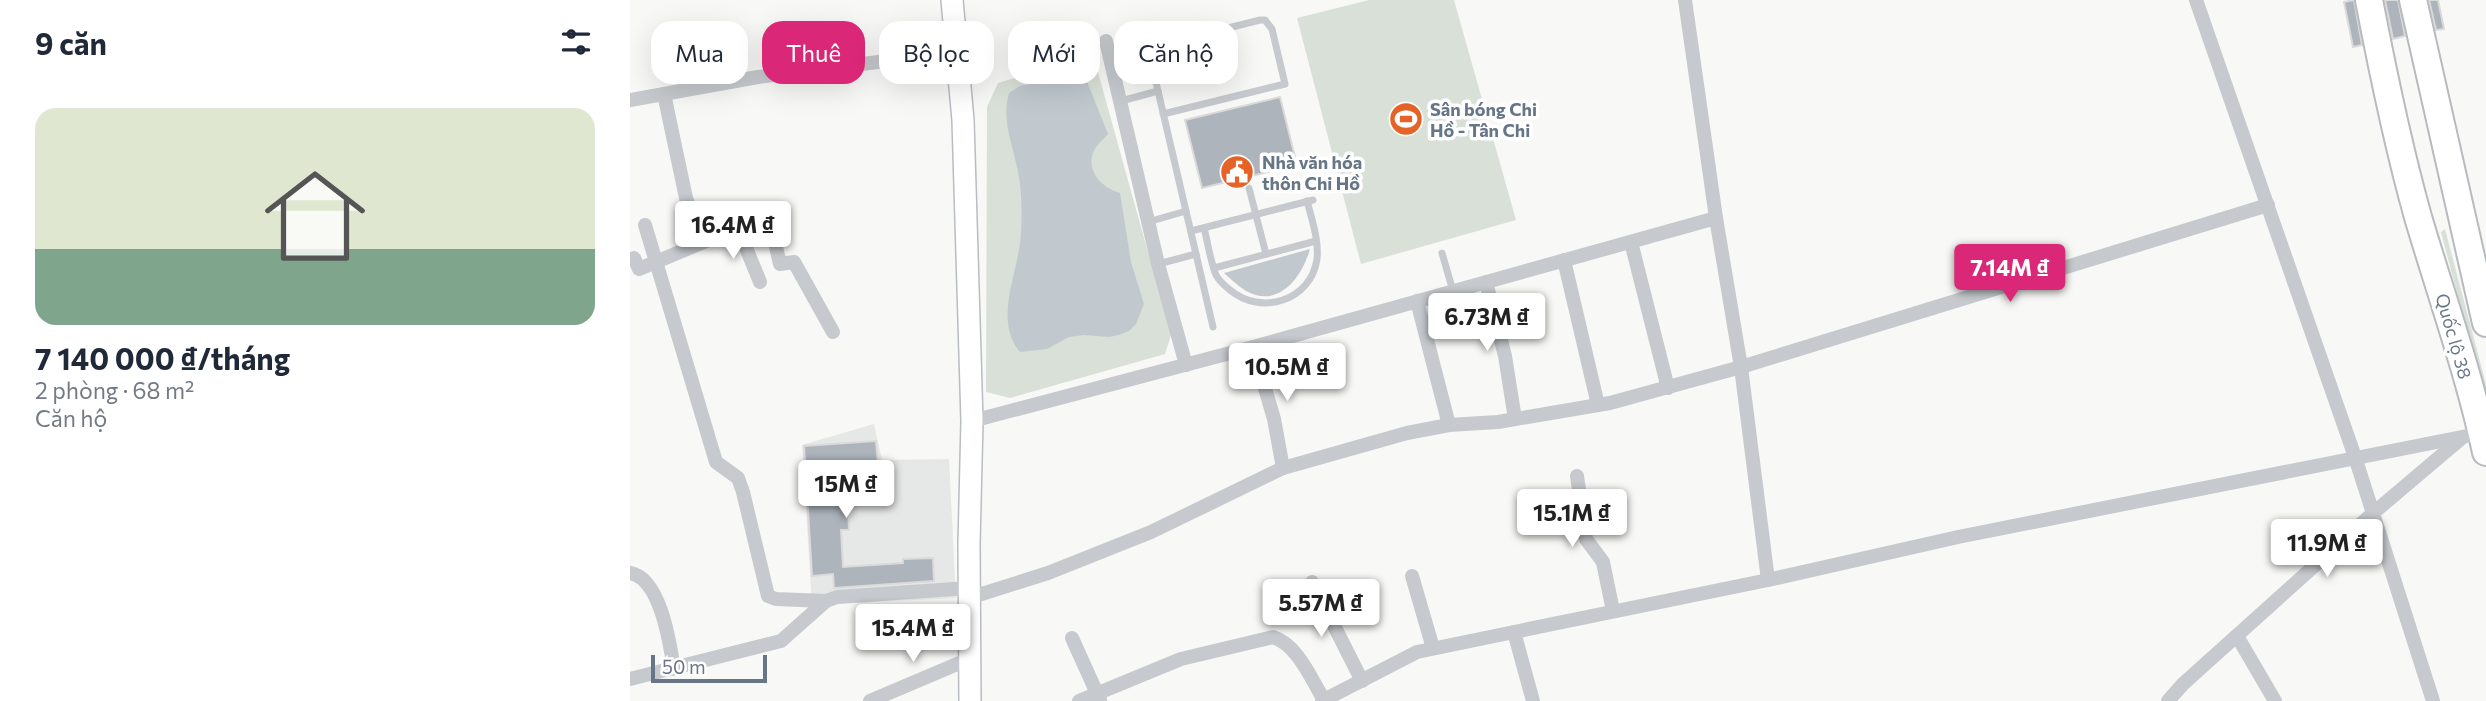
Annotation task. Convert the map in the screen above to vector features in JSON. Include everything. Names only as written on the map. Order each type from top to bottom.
[{"type":"highway","name":"Quốc lộ 38","points":[[2354,0],[2399,198],[2421,224]]},
{"type":"highway","name":"Quốc lộ 38","points":[[2369,0],[2392,108],[2477,440]]},
{"type":"highway","name":"Quốc lộ 38","points":[[2382,0],[2422,196],[2421,224]]},
{"type":"highway","name":"Quốc lộ 38","points":[[2399,0],[2441,192],[2462,216]]},
{"type":"highway","name":"Quốc lộ 38","points":[[2413,0],[2486,323]]},
{"type":"highway","name":"Quốc lộ 38","points":[[2428,0],[2465,175],[2462,216]]},
{"type":"highway","points":[[2421,224],[2462,216]]},
{"type":"street","points":[[953,0],[955,21]]},
{"type":"street","points":[[1685,0],[1716,218],[1741,368],[1768,580]]},
{"type":"street","points":[[2196,0],[2355,457],[2433,701]]},
{"type":"street","points":[[1106,41],[1158,264],[1186,365]]},
{"type":"street","points":[[630,100],[758,77],[879,62]]},
{"type":"street","points":[[960,84],[972,421],[970,701]]},
{"type":"street","points":[[664,94],[686,198],[703,242]]},
{"type":"street","points":[[645,225],[716,462],[738,478],[743,492],[768,596],[776,599],[826,601],[838,597],[969,593],[1048,573],[1151,532],[1283,468],[1407,433],[1598,405],[1668,388],[1741,368],[2269,205]]},
{"type":"street","points":[[972,421],[1253,347],[1716,218]]},
{"type":"street","points":[[634,258],[639,269],[738,228],[770,221],[780,264],[794,262],[833,332]]},
{"type":"street","points":[[738,228],[760,282]]},
{"type":"street","points":[[1631,242],[1668,388]]},
{"type":"street","points":[[1564,260],[1598,405]]},
{"type":"street","points":[[1486,282],[1505,356],[1515,419]]},
{"type":"street","points":[[1417,301],[1449,425]]},
{"type":"street","points":[[1253,347],[1274,419],[1283,468]]},
{"type":"street","points":[[1079,701],[1099,697],[1181,659],[1273,638],[1287,645],[1296,654],[1323,700],[1417,652],[1433,648],[1768,580],[1958,537],[2355,457],[2477,440]]},
{"type":"street","points":[[2168,701],[2183,684],[2372,514],[2477,440]]},
{"type":"street","points":[[1577,476],[1586,539],[1603,562],[1613,611]]},
{"type":"street","points":[[630,573],[636,574],[660,607],[666,622],[674,669]]},
{"type":"street","points":[[1412,576],[1433,648]]},
{"type":"street","points":[[1312,582],[1362,681]]},
{"type":"street","points":[[630,679],[781,641],[826,601]]},
{"type":"street","points":[[1514,632],[1533,701]]},
{"type":"street","points":[[2237,636],[2275,701]]},
{"type":"street","points":[[1072,638],[1099,697]]},
{"type":"street","points":[[870,701],[969,659]]},
{"type":"lane","points":[[1163,114],[1285,84],[1270,24],[1260,20],[1148,48],[1163,114],[1213,327]]},
{"type":"lane","points":[[1120,101],[1158,90]]},
{"type":"lane","points":[[1249,188],[1266,254]]},
{"type":"lane","points":[[1191,231],[1310,200],[1317,241],[1317,260],[1312,274],[1293,296],[1278,303],[1246,301],[1223,285],[1214,268],[1203,228]]},
{"type":"lane","points":[[1148,222],[1186,211]]},
{"type":"lane","points":[[1214,268],[1317,241]]},
{"type":"lane","points":[[1443,253],[1453,291]]},
{"type":"lane","points":[[1158,264],[1196,254]]},
{"type":"shaded area","name":"Sân bóng Chi Hồ - Tân Chi","points":[[1369,0],[1454,0],[1516,220],[1361,264],[1297,18]]},
{"type":"shaded area","points":[[1008,80],[1008,84],[1100,84],[1100,80],[1171,335],[1165,354],[1010,398],[986,392],[987,107],[998,83]]},
{"type":"shaded area","points":[[1088,84],[1108,134],[1094,150],[1092,167],[1102,183],[1120,193],[1131,262],[1144,304],[1136,324],[1129,331],[1109,337],[1069,337],[1047,349],[1020,352],[1012,339],[1008,310],[1020,247],[1022,210],[1006,113],[1009,93],[1020,86]]},
{"type":"shaded area","points":[[2445,229],[2486,384],[2486,403],[2441,232]]},
{"type":"shaded area","points":[[1310,249],[1295,279],[1279,293],[1269,296],[1258,296],[1246,291],[1224,273]]},
{"type":"shaded area","points":[[874,424],[882,460],[949,459],[956,598],[812,605],[802,445]]},
{"type":"building","points":[[2354,0],[2362,45],[2353,47],[2344,2]]},
{"type":"building","points":[[2385,0],[2398,0],[2405,36],[2393,39]]},
{"type":"building","points":[[2429,0],[2438,0],[2444,29],[2436,30]]},
{"type":"building","points":[[1280,97],[1297,165],[1202,188],[1185,120]]},
{"type":"building","points":[[876,441],[878,465],[838,467],[841,507],[848,507],[849,530],[841,530],[843,567],[933,558],[934,581],[834,588],[833,574],[812,576],[804,446]]},
{"type":"place","name":"Sân bóng Chi Hồ - Tân Chi","points":[[1406,119]]},
{"type":"place","name":"Nhà văn hóa thôn Chi Hồ","points":[[1237,172]]}]
